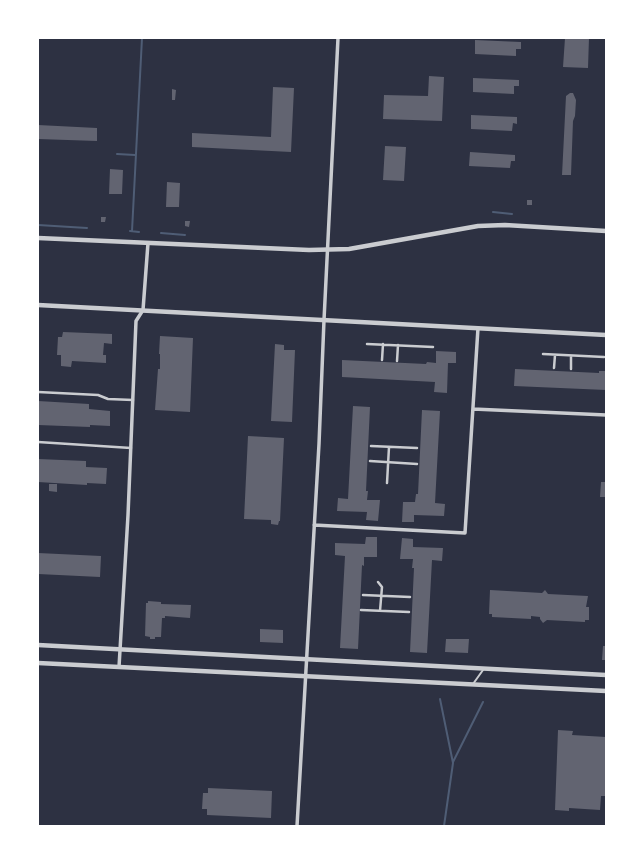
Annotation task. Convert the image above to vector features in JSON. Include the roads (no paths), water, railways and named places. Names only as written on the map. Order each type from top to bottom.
[{"type":"street","points":[[296,826],[319,444],[338,38]]},
{"type":"street","points":[[38,238],[287,250],[327,250],[349,249],[478,226],[505,225],[606,231]]},
{"type":"street","points":[[119,666],[128,515],[136,321],[143,310],[148,243]]},
{"type":"street","points":[[38,305],[606,335]]},
{"type":"street","points":[[314,525],[465,533],[478,328]]},
{"type":"street","points":[[368,344],[433,347]]},
{"type":"street","points":[[382,360],[383,344]]},
{"type":"street","points":[[397,361],[398,345]]},
{"type":"street","points":[[543,354],[604,357]]},
{"type":"street","points":[[554,368],[555,355]]},
{"type":"street","points":[[571,355],[571,369]]},
{"type":"street","points":[[38,392],[98,395],[108,399],[133,400]]},
{"type":"street","points":[[473,409],[606,415]]},
{"type":"street","points":[[38,442],[131,448]]},
{"type":"street","points":[[371,446],[418,448]]},
{"type":"street","points":[[387,483],[389,447]]},
{"type":"street","points":[[370,461],[417,464]]},
{"type":"street","points":[[378,582],[382,586],[380,611]]},
{"type":"street","points":[[363,595],[410,597]]},
{"type":"street","points":[[361,610],[409,612]]},
{"type":"street","points":[[38,645],[606,675]]},
{"type":"street","points":[[38,663],[606,691]]},
{"type":"lane","points":[[472,685],[484,669]]},
{"type":"waterway","points":[[132,231],[142,38]]},
{"type":"waterway","points":[[117,154],[135,155]]},
{"type":"waterway","points":[[493,212],[512,214]]},
{"type":"waterway","points":[[38,225],[87,228]]},
{"type":"waterway","points":[[130,231],[139,232]]},
{"type":"waterway","points":[[161,233],[185,235]]},
{"type":"waterway","points":[[440,699],[453,763],[444,826]]},
{"type":"waterway","points":[[453,762],[483,702]]}]
